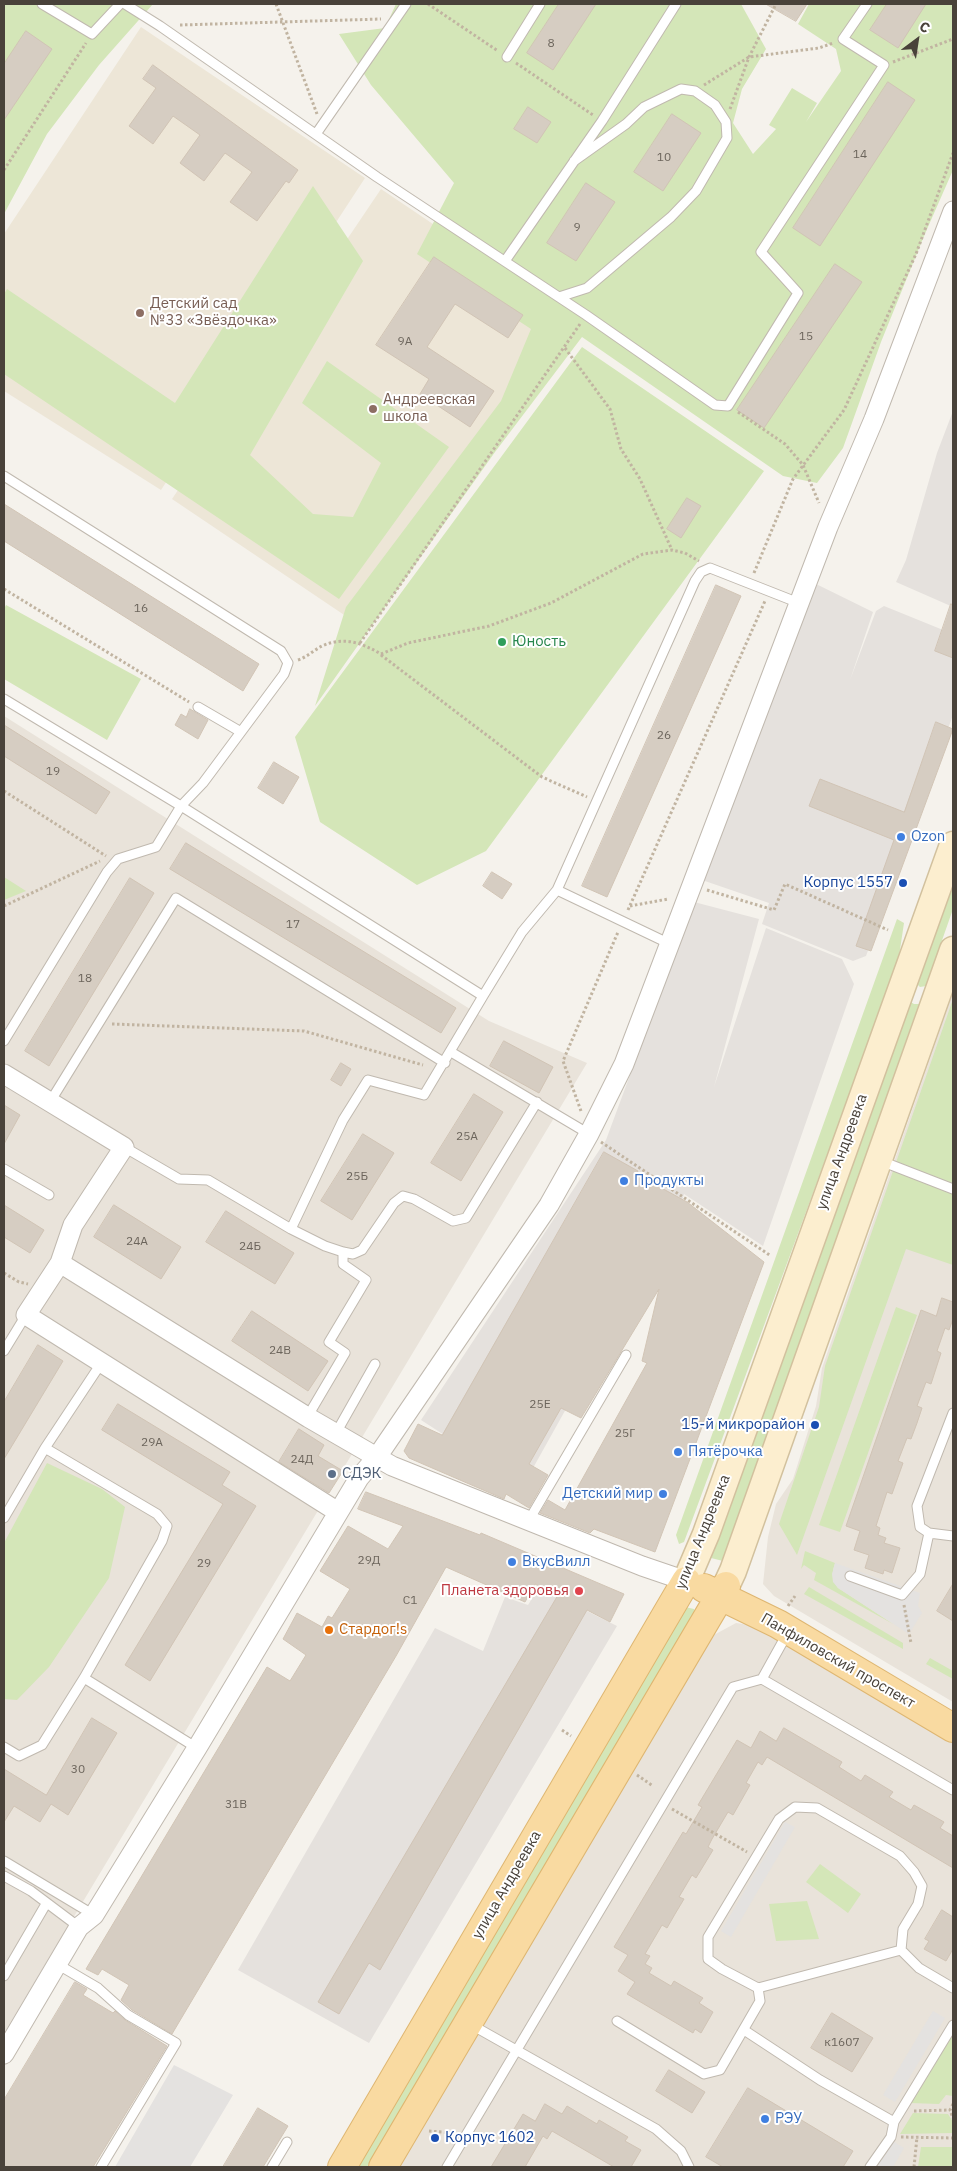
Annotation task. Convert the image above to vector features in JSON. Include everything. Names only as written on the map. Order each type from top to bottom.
[{"type":"main road","name":"улица Андреевка","points":[[342,2167],[686,1581],[709,1524],[953,845]]},
{"type":"main road","points":[[382,2167],[733,1571],[953,950]]},
{"type":"main road","points":[[905,982],[908,989],[914,995],[922,998],[938,993]]},
{"type":"main road","points":[[686,1581],[723,1590]]},
{"type":"main road","name":"Панфиловский проспект","points":[[723,1590],[953,1728]]},
{"type":"main road","name":"Панфиловский проспект","points":[[723,1590],[786,1611],[953,1710]]},
{"type":"street","points":[[4,2054],[78,1927],[94,1915],[197,1748],[359,1478],[377,1457],[549,1205],[589,1134],[624,1064],[828,527],[874,419],[953,211]]},
{"type":"street","points":[[4,1074],[124,1147],[73,1225],[60,1263],[26,1315],[338,1512]]},
{"type":"street","points":[[60,1263],[309,1418],[392,1466],[642,1566],[686,1581]]},
{"type":"lane","points":[[42,4],[92,34],[120,4]]},
{"type":"lane","points":[[125,4],[318,130],[504,261],[586,315],[715,405],[728,406],[798,293],[761,252],[884,65],[843,40],[866,4]]},
{"type":"lane","points":[[318,130],[406,4]]},
{"type":"lane","points":[[506,57],[540,4]]},
{"type":"lane","points":[[504,261],[602,121],[676,4]]},
{"type":"lane","points":[[559,297],[587,288],[670,218],[696,191],[727,138],[726,122],[715,105],[695,91],[681,89],[644,107],[626,124],[574,161]]},
{"type":"lane","points":[[4,476],[281,651],[288,663],[284,674],[203,783],[181,806],[156,847],[118,859],[107,872],[4,1041]]},
{"type":"lane","points":[[292,1229],[343,1120],[368,1080],[424,1095],[452,1052],[522,932],[558,890],[694,581],[701,572],[710,568],[750,582],[799,603]]},
{"type":"lane","points":[[4,699],[181,806],[484,996]]},
{"type":"lane","points":[[198,707],[241,732]]},
{"type":"lane","points":[[558,890],[670,944]]},
{"type":"lane","points":[[50,1102],[176,898],[445,1063]]},
{"type":"lane","points":[[452,1052],[589,1134]]},
{"type":"lane","points":[[124,1147],[179,1179],[208,1180],[324,1246],[353,1254],[362,1250],[394,1203],[403,1196],[414,1199],[453,1222],[466,1218],[537,1102]]},
{"type":"lane","points":[[878,1160],[953,1189]]},
{"type":"lane","points":[[4,1168],[49,1195]]},
{"type":"lane","points":[[309,1418],[312,1409],[345,1353],[329,1342],[366,1280],[343,1264],[343,1252]]},
{"type":"lane","points":[[4,1351],[26,1315]]},
{"type":"lane","points":[[529,1520],[626,1355]]},
{"type":"lane","points":[[4,1518],[45,1448],[102,1362]]},
{"type":"lane","points":[[336,1433],[375,1364]]},
{"type":"lane","points":[[953,1414],[917,1506],[920,1527],[929,1533],[953,1536]]},
{"type":"lane","points":[[4,1747],[18,1756],[42,1745],[84,1678],[162,1540],[167,1526],[157,1514],[45,1448]]},
{"type":"lane","points":[[850,1576],[902,1595],[920,1574],[929,1533]]},
{"type":"lane","points":[[447,2167],[733,1687],[762,1678],[788,1630]]},
{"type":"lane","points":[[84,1678],[197,1748]]},
{"type":"lane","points":[[762,1678],[953,1790]]},
{"type":"lane","points":[[795,1807],[817,1808],[900,1856],[914,1872],[922,1886],[918,1904],[903,1929],[901,1950],[758,1988],[722,1969],[708,1959],[708,1937],[779,1819],[795,1807]]},
{"type":"lane","points":[[4,1861],[94,1915]]},
{"type":"lane","points":[[4,1876],[31,1892],[78,1927]]},
{"type":"lane","points":[[4,1976],[46,1904]]},
{"type":"lane","points":[[901,1950],[919,1968],[953,1988]]},
{"type":"lane","points":[[57,1964],[98,1988],[128,2015],[176,2043],[101,2167]]},
{"type":"lane","points":[[617,2021],[704,2074],[720,2070],[760,2001],[758,1988]]},
{"type":"lane","points":[[467,2022],[656,2129],[681,2151],[689,2167]]},
{"type":"lane","points":[[870,2167],[891,2137],[894,2122],[953,2025]]},
{"type":"lane","points":[[744,2030],[820,2080],[894,2122]]},
{"type":"lane","points":[[272,2167],[287,2142]]},
{"type":"path","points":[[276,4],[318,130]]},
{"type":"path","points":[[726,122],[750,57],[776,4]]},
{"type":"path","points":[[160,26],[395,19]]},
{"type":"path","points":[[4,170],[92,34]]},
{"type":"path","points":[[884,65],[953,39]]},
{"type":"path","points":[[695,91],[750,57],[819,48],[843,40]]},
{"type":"path","points":[[750,582],[793,479],[844,410],[916,254],[953,153]]},
{"type":"path","points":[[360,643],[586,315]]},
{"type":"path","points":[[565,348],[610,409],[621,448],[640,479],[672,550]]},
{"type":"path","points":[[728,406],[784,444],[803,465],[811,480],[828,527]]},
{"type":"path","points":[[381,654],[408,643],[489,626],[551,603],[643,554],[672,550],[685,553],[710,568]]},
{"type":"path","points":[[4,589],[198,707]]},
{"type":"path","points":[[770,590],[629,906],[563,1061],[589,1134],[771,1256]]},
{"type":"path","points":[[288,663],[305,658],[321,647],[340,640],[360,643],[381,654],[542,777],[597,801]]},
{"type":"path","points":[[4,791],[109,858],[4,906]]},
{"type":"path","points":[[629,906],[689,896],[703,888],[774,910],[785,884],[888,930]]},
{"type":"path","points":[[99,1024],[304,1031],[432,1068],[445,1063]]},
{"type":"path","points":[[4,1273],[19,1282],[44,1287]]},
{"type":"path","points":[[902,1595],[911,1643]]},
{"type":"path","points":[[663,1804],[756,1858]]},
{"type":"path","points":[[953,2104],[950,2110],[953,2118]]},
{"type":"path","points":[[901,2111],[950,2110]]},
{"type":"path","points":[[425,2137],[430,2130],[467,2134]]},
{"type":"path","points":[[891,2137],[953,2138]]},
{"type":"path","points":[[914,2167],[917,2137]]},
{"type":"shaded area","name":"Детский сад №33 «Звёздочка»","points":[[141,27],[365,178],[161,490],[4,391],[4,234]]},
{"type":"shaded area","name":"Андреевская школа","points":[[381,189],[574,319],[365,629],[172,499]]},
{"type":"shaded area","points":[[953,411],[953,607],[896,582],[906,560],[937,453]]},
{"type":"shaded area","points":[[812,582],[873,612],[850,680],[876,611],[884,606],[953,634],[953,715],[866,956],[853,961],[762,924],[769,903],[702,880]]},
{"type":"shaded area","points":[[4,716],[489,1021],[587,1063],[4,2033]]},
{"type":"shaded area","points":[[694,902],[759,919],[714,1087],[766,928],[842,959],[854,984],[763,1246],[684,1194],[682,1201],[523,1486],[421,1420],[606,1140]]},
{"type":"shaded area","name":"15-й микрорайон","points":[[953,993],[953,1702],[774,1596],[763,1584],[768,1537],[776,1504],[793,1479],[816,1406],[822,1368]]},
{"type":"shaded area","points":[[835,1563],[920,1593],[918,1606],[922,1613],[909,1634],[838,1588],[833,1582],[832,1574]]},
{"type":"shaded area","points":[[539,1587],[617,1626],[369,2043],[238,1970],[435,1628],[483,1651],[505,1597],[528,1605]]},
{"type":"shaded area","points":[[736,1623],[763,1627],[953,1740],[953,2167],[393,2167],[712,1636]]},
{"type":"shaded area","points":[[785,1822],[795,1827],[731,1937],[721,1931]]},
{"type":"shaded area","points":[[933,2011],[945,2018],[895,2102],[883,2095]]},
{"type":"shaded area","points":[[174,2065],[233,2095],[190,2167],[115,2167]]},
{"type":"shaded area","points":[[893,2141],[904,2148],[893,2167],[877,2167]]},
{"type":"green space","points":[[4,4],[153,4],[99,65],[47,134],[4,214]]},
{"type":"green space","points":[[396,4],[741,4],[766,49],[742,89],[733,123],[753,154],[776,129],[769,125],[792,88],[817,103],[806,122],[841,71],[836,49],[798,24],[809,4],[953,4],[953,170],[881,342],[843,448],[817,483],[783,476],[582,337],[495,452],[315,706],[346,607],[501,401],[531,329],[417,254],[454,183],[371,85],[339,34],[385,28]]},
{"type":"green space","points":[[313,186],[363,261],[250,455],[313,514],[353,517],[381,463],[302,403],[327,361],[449,447],[339,599],[4,374],[4,294],[7,289],[175,403]]},
{"type":"green space","name":"Юность","points":[[582,347],[764,471],[486,851],[417,885],[320,822],[295,737]]},
{"type":"green space","points":[[6,605],[141,679],[107,740],[4,679],[4,609]]},
{"type":"green space","points":[[4,877],[26,891],[4,900]]},
{"type":"green space","points":[[953,881],[953,909],[926,986],[920,987],[917,984]]},
{"type":"green space","points":[[897,919],[904,923],[898,963],[684,1542],[679,1544],[676,1535]]},
{"type":"green space","points":[[953,999],[953,1265],[906,1249],[797,1555],[779,1524],[819,1407],[825,1366]]},
{"type":"green space","points":[[909,1001],[919,1004],[723,1561],[711,1558]]},
{"type":"green space","points":[[896,1307],[917,1315],[840,1532],[819,1525]]},
{"type":"green space","points":[[47,1463],[102,1489],[125,1507],[109,1578],[49,1667],[17,1700],[4,1699],[4,1543]]},
{"type":"green space","points":[[805,1551],[835,1563],[833,1576],[838,1588],[893,1624],[814,1580],[816,1573],[804,1565],[801,1569]]},
{"type":"green space","points":[[809,1587],[903,1643],[903,1649],[804,1594]]},
{"type":"green space","points":[[685,1607],[694,1609],[695,1613],[367,2167],[355,2167]]},
{"type":"green space","points":[[930,1658],[953,1671],[953,1679],[926,1664]]},
{"type":"green space","points":[[820,1864],[861,1894],[848,1913],[806,1882]]},
{"type":"green space","points":[[807,1901],[819,1939],[776,1941],[769,1904]]},
{"type":"green space","points":[[953,2032],[953,2096],[946,2095],[939,2104],[910,2103]]},
{"type":"green space","points":[[913,2113],[948,2114],[953,2122],[953,2133],[900,2134]]},
{"type":"green space","points":[[921,2147],[953,2147],[953,2167],[918,2167]]},
{"type":"building","points":[[559,4],[596,4],[553,70],[527,53]]},
{"type":"building","points":[[766,4],[807,4],[796,21]]},
{"type":"building","points":[[887,4],[926,4],[898,48],[870,30]]},
{"type":"building","points":[[26,31],[52,49],[4,120],[4,64]]},
{"type":"building","points":[[153,65],[298,170],[289,183],[286,181],[257,221],[230,202],[252,172],[225,153],[204,181],[180,163],[200,135],[173,116],[153,144],[129,126],[156,88],[143,79]]},
{"type":"building","points":[[888,82],[915,100],[820,246],[793,228]]},
{"type":"building","points":[[528,107],[551,122],[537,143],[514,129]]},
{"type":"building","points":[[672,114],[701,133],[663,191],[634,172]]},
{"type":"building","points":[[586,183],[615,202],[576,261],[547,243]]},
{"type":"building","points":[[434,257],[523,315],[508,338],[455,304],[427,347],[494,391],[470,427],[420,394],[429,379],[376,345]]},
{"type":"building","points":[[835,264],[862,282],[764,428],[737,410]]},
{"type":"building","points":[[687,498],[701,506],[681,538],[667,529]]},
{"type":"building","points":[[4,504],[259,664],[243,691],[4,541]]},
{"type":"building","points":[[716,585],[741,596],[607,897],[582,886]]},
{"type":"building","points":[[951,604],[953,605],[953,658],[935,651]]},
{"type":"building","points":[[190,709],[208,720],[198,739],[175,725],[181,714],[186,717]]},
{"type":"building","points":[[936,722],[953,729],[871,951],[856,946],[894,840],[809,806],[820,779],[904,812]]},
{"type":"building","points":[[4,725],[110,792],[96,814],[4,756]]},
{"type":"building","points":[[274,762],[299,777],[283,804],[258,788]]},
{"type":"building","points":[[186,843],[456,1008],[441,1033],[170,869]]},
{"type":"building","points":[[492,872],[512,884],[502,899],[483,886]]},
{"type":"building","points":[[130,878],[154,893],[49,1066],[25,1051]]},
{"type":"building","points":[[504,1041],[553,1067],[539,1093],[490,1066]]},
{"type":"building","points":[[341,1063],[351,1069],[341,1086],[331,1080]]},
{"type":"building","points":[[474,1094],[503,1112],[461,1181],[431,1163]]},
{"type":"building","points":[[4,1105],[20,1115],[4,1144]]},
{"type":"building","points":[[363,1134],[394,1153],[352,1220],[321,1201]]},
{"type":"building","points":[[604,1152],[638,1171],[636,1174],[687,1202],[764,1262],[655,1552],[594,1529],[590,1533],[540,1513],[548,1500],[565,1510],[647,1363],[642,1361],[659,1289],[581,1418],[561,1408],[529,1464],[548,1475],[529,1508],[506,1494],[504,1499],[409,1458],[404,1451],[418,1424],[442,1435]]},
{"type":"building","points":[[4,1205],[44,1230],[30,1253],[4,1237]]},
{"type":"building","points":[[114,1205],[181,1247],[161,1279],[94,1237]]},
{"type":"building","points":[[226,1211],[294,1253],[275,1284],[206,1242]]},
{"type":"building","points":[[942,1298],[953,1302],[953,1319],[949,1330],[945,1328],[937,1351],[941,1353],[931,1384],[926,1382],[917,1406],[922,1408],[917,1423],[911,1439],[907,1438],[898,1461],[903,1463],[892,1494],[887,1492],[876,1526],[880,1528],[878,1535],[886,1538],[884,1543],[900,1548],[892,1573],[884,1570],[883,1574],[865,1568],[869,1555],[854,1550],[860,1531],[846,1526],[921,1310],[936,1316]]},
{"type":"building","points":[[252,1311],[328,1361],[308,1391],[232,1341]]},
{"type":"building","points":[[38,1345],[63,1361],[4,1459],[4,1402]]},
{"type":"building","points":[[118,1404],[230,1472],[222,1485],[256,1506],[150,1681],[125,1665],[223,1504],[102,1430]]},
{"type":"building","points":[[299,1429],[324,1445],[318,1456],[343,1471],[329,1493],[279,1462]]},
{"type":"building","points":[[366,1492],[480,1535],[481,1533],[624,1594],[610,1622],[587,1610],[380,1970],[369,1963],[339,2014],[318,2002],[558,1595],[535,1584],[525,1602],[446,1567],[396,1656],[172,2034],[132,2010],[121,2000],[129,1985],[102,1969],[98,1975],[86,1969],[267,1667],[290,1681],[306,1655],[283,1639],[297,1613],[322,1627],[328,1616],[332,1618],[350,1589],[320,1571],[348,1526],[388,1549],[403,1526],[358,1509]]},
{"type":"building","points":[[953,1584],[953,1621],[937,1611]]},
{"type":"building","points":[[92,1718],[117,1733],[68,1815],[51,1804],[40,1822],[14,1806],[4,1822],[4,1769],[46,1795]]},
{"type":"building","points":[[784,1728],[842,1762],[839,1767],[861,1781],[865,1775],[893,1792],[889,1797],[911,1810],[914,1805],[944,1822],[940,1828],[953,1836],[953,1868],[767,1757],[762,1765],[758,1762],[746,1783],[750,1785],[733,1815],[728,1812],[712,1839],[708,1847],[713,1850],[696,1878],[692,1875],[679,1897],[684,1899],[667,1928],[662,1925],[645,1954],[650,1956],[645,1964],[652,1968],[649,1973],[671,1986],[674,1981],[703,1998],[699,2003],[713,2012],[701,2033],[695,2029],[693,2033],[627,1994],[635,1982],[618,1971],[628,1955],[614,1947],[683,1832],[686,1834],[702,1807],[698,1805],[737,1740],[751,1748],[760,1731],[776,1741]]},
{"type":"building","points":[[942,1910],[953,1917],[953,1949],[946,1961],[924,1949],[929,1941],[925,1939]]},
{"type":"building","points":[[75,1982],[87,1989],[83,1995],[113,2013],[115,2011],[125,2020],[167,2046],[93,2167],[4,2167],[4,2100]]},
{"type":"building","points":[[832,2013],[873,2038],[852,2072],[811,2048]]},
{"type":"building","points":[[669,2070],[705,2092],[692,2113],[656,2091]]},
{"type":"building","name":"РЭУ","points":[[748,2088],[853,2151],[843,2167],[723,2167],[706,2157]]},
{"type":"building","points":[[545,2104],[562,2114],[567,2106],[597,2124],[599,2120],[628,2137],[625,2141],[641,2150],[631,2167],[614,2167],[552,2131],[547,2139],[543,2136],[525,2167],[491,2167],[523,2114],[535,2121]]},
{"type":"building","points":[[258,2108],[288,2126],[263,2167],[223,2167]]},
{"type":"place","name":"Детский сад №33 «Звёздочка»","points":[[140,313]]},
{"type":"place","name":"Андреевская школа","points":[[373,409]]},
{"type":"place","name":"Юность","points":[[502,642]]},
{"type":"place","name":"Ozon","points":[[901,837]]},
{"type":"place","name":"Корпус 1557","points":[[903,883]]},
{"type":"place","name":"Продукты","points":[[624,1181]]},
{"type":"place","name":"15-й микрорайон","points":[[815,1425]]},
{"type":"place","name":"Пятёрочка","points":[[678,1452]]},
{"type":"place","name":"СДЭК","points":[[332,1474]]},
{"type":"place","name":"Детский мир","points":[[663,1494]]},
{"type":"place","name":"ВкусВилл","points":[[512,1562]]},
{"type":"place","name":"Планета здоровья","points":[[579,1591]]},
{"type":"place","name":"Стардог!s","points":[[329,1630]]},
{"type":"place","name":"РЭУ","points":[[765,2119]]},
{"type":"place","name":"Корпус 1602","points":[[435,2138]]}]
